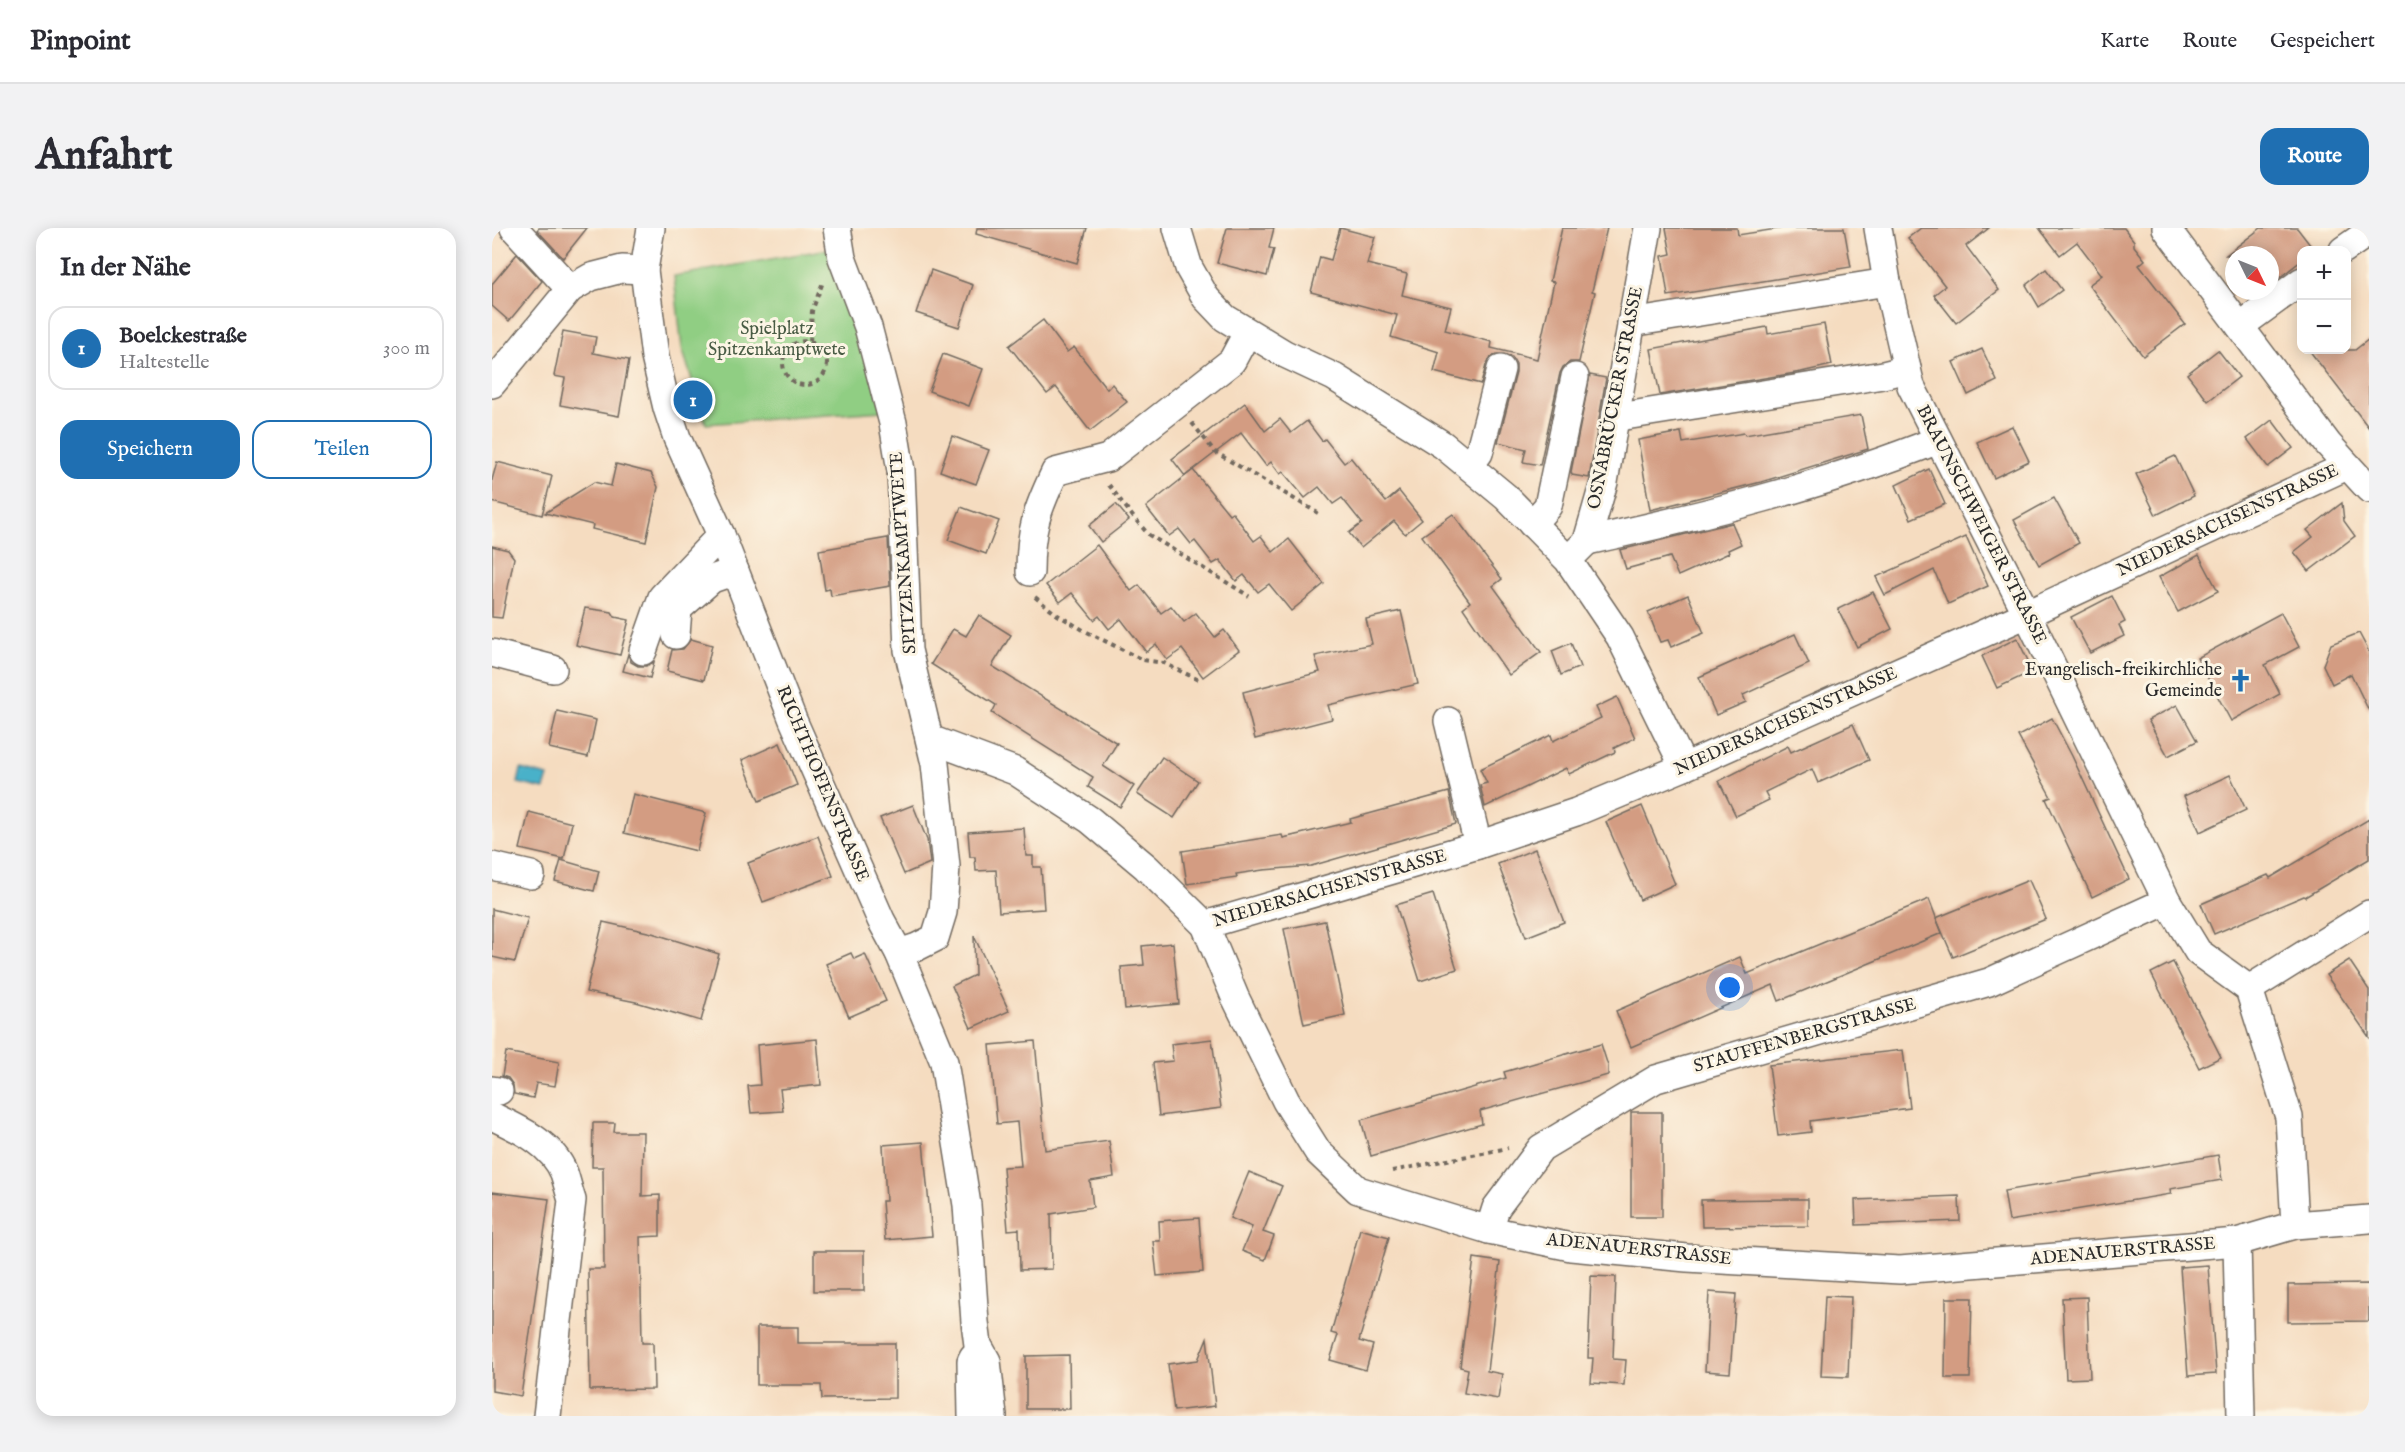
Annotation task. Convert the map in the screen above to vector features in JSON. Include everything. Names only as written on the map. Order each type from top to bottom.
[{"type":"street","points":[[514,228],[570,289]]},
{"type":"street","name":"RICHTHOFENSTRASSE","points":[[651,228],[644,270],[655,357],[677,438],[722,535],[793,720],[881,920],[899,953],[936,1040],[947,1075],[967,1205],[978,1345],[987,1361],[993,1416]]},
{"type":"street","name":"SPITZENKAMPTWETE","points":[[837,228],[842,258],[868,327],[893,423],[901,471],[908,650],[930,739],[946,866],[943,912],[935,938],[899,953]]},
{"type":"street","points":[[1177,228],[1189,268],[1206,298],[1225,318],[1247,333],[1334,377],[1443,445],[1506,497],[1568,560],[1620,637],[1684,767]]},
{"type":"street","name":"OSNABRÜCKER STRASSE","points":[[1568,560],[1587,541],[1604,482],[1648,228]]},
{"type":"street","name":"BRAUNSCHWEIGER STRASSE","points":[[1878,228],[1887,282],[1911,386],[2027,614],[2167,901],[2198,952],[2248,989]]},
{"type":"street","points":[[2166,228],[2347,466],[2369,489]]},
{"type":"street","points":[[2349,246],[2369,232]]},
{"type":"street","points":[[492,384],[570,289],[591,277],[622,269],[644,270]]},
{"type":"street","points":[[1631,323],[1887,282]]},
{"type":"street","points":[[2240,326],[2297,284]]},
{"type":"street","points":[[1030,572],[1030,547],[1037,509],[1055,472],[1108,458],[1232,360],[1247,333]]},
{"type":"street","points":[[1469,466],[1479,453],[1501,369]]},
{"type":"street","points":[[1616,414],[1625,416],[1883,375],[1907,369]]},
{"type":"street","points":[[1532,524],[1548,506],[1575,377]]},
{"type":"street","points":[[1587,541],[1763,498],[1891,459],[1938,440]]},
{"type":"street","name":"NIEDERSACHSENSTRASSE","points":[[1205,925],[1478,845],[1576,812],[1684,767],[2027,614],[2347,466]]},
{"type":"street","points":[[643,651],[662,597],[722,535]]},
{"type":"street","points":[[676,635],[678,609],[712,579],[735,571]]},
{"type":"street","points":[[492,653],[553,669]]},
{"type":"street","points":[[1448,721],[1478,845]]},
{"type":"street","name":"ADENAUERSTRASSE","points":[[930,739],[1015,771],[1090,820],[1146,867],[1205,925],[1235,997],[1286,1101],[1318,1152],[1358,1190],[1489,1230],[1571,1247],[1687,1258],[1900,1270],[2237,1242],[2295,1225],[2369,1219]]},
{"type":"street","points":[[492,866],[531,875]]},
{"type":"street","name":"STAUFFENBERGSTRASSE","points":[[1489,1230],[1496,1208],[1541,1148],[1656,1079],[1989,982],[2167,901]]},
{"type":"street","points":[[2295,1225],[2289,1117],[2248,989],[2369,915]]},
{"type":"street","points":[[494,1099],[521,1130],[546,1148],[563,1172],[572,1200],[547,1416]]},
{"type":"street","points":[[2237,1242],[2241,1416]]},
{"type":"street","name":"RICHTHOFENSTRASSE","points":[[972,1416],[971,1361],[978,1345]]},
{"type":"path","points":[[810,341],[812,311],[825,279],[842,258]]},
{"type":"path","points":[[810,341],[823,349],[826,356],[826,371],[816,382],[802,385],[789,379],[783,366],[783,359],[785,352],[796,342],[810,341]]},
{"type":"path","points":[[1177,404],[1215,452],[1318,513]]},
{"type":"path","points":[[1093,462],[1149,535],[1249,596]]},
{"type":"path","points":[[1030,572],[1035,597],[1056,614],[1143,660],[1164,663],[1201,681]]},
{"type":"path","points":[[1358,1190],[1377,1174],[1522,1145],[1541,1148]]},
{"type":"green space","name":"Spielplatz Spitzenkamptwete","points":[[828,249],[862,328],[882,411],[706,424],[682,348],[674,276]]},
{"type":"water","points":[[521,769],[548,776],[544,789],[518,783]]},
{"type":"building","points":[[539,228],[587,228],[563,258],[537,230]]},
{"type":"building","points":[[977,228],[1087,228],[1077,263],[976,234]]},
{"type":"building","points":[[1227,228],[1274,228],[1269,248],[1274,249],[1267,276],[1217,263]]},
{"type":"building","points":[[1340,228],[1375,237],[1367,264],[1407,274],[1402,295],[1451,307],[1445,330],[1492,342],[1491,348],[1537,359],[1554,282],[1550,281],[1562,228],[1607,228],[1579,362],[1570,362],[1563,367],[1560,373],[1540,465],[1523,462],[1526,449],[1498,442],[1516,373],[1516,364],[1512,357],[1497,354],[1490,358],[1481,384],[1434,372],[1439,352],[1391,337],[1397,315],[1311,292],[1320,257],[1331,260]]},
{"type":"building","points":[[1666,228],[1737,228],[1738,235],[1783,228],[1844,228],[1851,267],[1668,296],[1662,256],[1671,254]]},
{"type":"building","points":[[1921,228],[1989,228],[1966,246],[1999,290],[1956,323],[1934,295],[1945,286],[1908,238]]},
{"type":"building","points":[[2039,228],[2124,228],[2145,260],[2139,265],[2185,324],[2143,356],[2089,285],[2102,275],[2077,242],[2060,255]]},
{"type":"building","points":[[2261,228],[2297,228],[2311,246],[2297,246],[2297,264],[2279,278],[2279,246],[2238,246]]},
{"type":"building","points":[[517,254],[542,281],[509,321],[492,306],[492,284]]},
{"type":"building","points":[[2046,269],[2062,290],[2039,307],[2026,285]]},
{"type":"building","points":[[931,270],[973,285],[959,327],[916,313]]},
{"type":"building","points":[[1043,320],[1067,352],[1074,347],[1107,389],[1112,384],[1127,402],[1090,431],[1056,387],[1047,394],[1009,346]]},
{"type":"building","points":[[1824,324],[1832,365],[1660,395],[1651,349],[1767,327],[1768,334]]},
{"type":"building","points":[[563,331],[596,337],[593,353],[629,360],[619,416],[560,405],[565,378],[554,376]]},
{"type":"building","points":[[2369,339],[2369,428],[2312,354],[2351,354],[2351,350],[2355,350]]},
{"type":"building","points":[[1982,349],[1997,381],[1968,395],[1953,362]]},
{"type":"building","points":[[2218,350],[2239,377],[2208,401],[2187,374]]},
{"type":"building","points":[[943,354],[983,369],[969,406],[929,391]]},
{"type":"building","points":[[1590,375],[1606,378],[1589,478],[1572,475],[1571,472]]},
{"type":"building","points":[[1245,403],[1265,431],[1280,419],[1291,433],[1307,421],[1322,441],[1325,439],[1344,463],[1351,458],[1386,502],[1399,491],[1422,520],[1405,534],[1394,521],[1361,548],[1349,533],[1362,523],[1342,498],[1333,504],[1319,487],[1305,498],[1283,472],[1280,474],[1271,462],[1266,466],[1241,433],[1185,476],[1172,459]]},
{"type":"building","points":[[1861,415],[1868,449],[1761,482],[1650,510],[1638,440],[1681,432],[1683,443]]},
{"type":"building","points":[[2272,420],[2293,448],[2268,467],[2247,439]]},
{"type":"building","points":[[2012,426],[2029,461],[1994,478],[1977,442]]},
{"type":"building","points":[[952,436],[989,450],[976,484],[940,471]]},
{"type":"building","points":[[2175,456],[2194,496],[2156,515],[2136,474]]},
{"type":"building","points":[[497,462],[552,476],[542,515],[492,502],[492,480]]},
{"type":"building","points":[[616,464],[651,473],[658,487],[646,542],[592,529],[593,525],[545,513],[594,482],[611,486]]},
{"type":"building","points":[[1929,469],[1945,504],[1911,519],[1896,485]]},
{"type":"building","points":[[1193,470],[1229,514],[1232,512],[1254,541],[1261,536],[1273,552],[1289,539],[1324,584],[1291,611],[1269,584],[1258,592],[1244,575],[1236,581],[1220,560],[1213,564],[1195,541],[1191,544],[1179,529],[1169,536],[1146,507]]},
{"type":"building","points":[[2054,498],[2079,543],[2039,565],[2014,520]]},
{"type":"building","points":[[2342,503],[2344,521],[2355,536],[2309,571],[2294,552],[2313,537],[2307,530]]},
{"type":"building","points":[[1116,504],[1129,520],[1101,542],[1089,526]]},
{"type":"building","points":[[961,507],[999,521],[986,554],[948,540]]},
{"type":"building","points":[[1453,514],[1502,579],[1493,586],[1541,652],[1509,675],[1463,608],[1470,602],[1422,536]]},
{"type":"building","points":[[1732,523],[1741,544],[1728,550],[1729,553],[1678,576],[1670,557],[1626,569],[1620,550]]},
{"type":"building","points":[[1966,537],[1988,586],[1948,604],[1934,570],[1885,595],[1876,577]]},
{"type":"building","points":[[888,538],[890,586],[831,596],[830,589],[825,590],[819,550]]},
{"type":"building","points":[[1097,545],[1131,591],[1139,585],[1161,613],[1171,606],[1184,622],[1196,613],[1215,637],[1224,630],[1239,650],[1203,677],[1182,649],[1167,660],[1156,644],[1146,652],[1121,619],[1109,629],[1099,616],[1094,620],[1072,593],[1060,602],[1046,585]]},
{"type":"building","points":[[492,546],[508,550],[514,558],[502,618],[492,617]]},
{"type":"building","points":[[2199,555],[2218,591],[2178,612],[2159,577]]},
{"type":"building","points":[[1873,592],[1892,629],[1857,647],[1838,609]]},
{"type":"building","points":[[1688,595],[1704,633],[1671,647],[1668,640],[1660,642],[1648,612]]},
{"type":"building","points":[[2112,596],[2125,622],[2119,625],[2124,636],[2090,653],[2071,617]]},
{"type":"building","points":[[585,608],[612,612],[615,617],[629,620],[620,655],[576,645]]},
{"type":"building","points":[[1401,611],[1418,684],[1328,705],[1332,719],[1255,739],[1243,692],[1320,672],[1315,656],[1372,644],[1366,619]]},
{"type":"building","name":"Evangelisch-freikirchliche Gemeinde","points":[[2281,613],[2299,647],[2265,665],[2280,694],[2231,721],[2197,658]]},
{"type":"building","points":[[979,615],[1011,635],[992,666],[1117,743],[1103,766],[1134,786],[1120,807],[1088,787],[1093,777],[992,713],[996,705],[931,664],[953,629],[966,636]]},
{"type":"building","points":[[2359,633],[2369,652],[2369,711],[2351,674],[2332,684],[2323,665],[2331,644]]},
{"type":"building","points":[[1795,634],[1809,664],[1743,695],[1746,702],[1716,715],[1699,677]]},
{"type":"building","points":[[2017,638],[2033,671],[1997,688],[1982,656]]},
{"type":"building","points":[[691,639],[712,645],[704,680],[667,671],[672,650],[683,649]]},
{"type":"building","points":[[1571,643],[1580,667],[1561,675],[1552,651]]},
{"type":"building","points":[[628,654],[631,662],[638,666],[646,666],[654,662],[650,678],[623,671]]},
{"type":"building","points":[[1617,697],[1635,738],[1614,748],[1615,752],[1569,774],[1566,768],[1485,807],[1480,785],[1487,783],[1480,769],[1551,735],[1553,741],[1601,718],[1596,707]]},
{"type":"building","points":[[2177,705],[2197,741],[2168,756],[2148,720]]},
{"type":"building","points":[[557,711],[596,720],[588,757],[549,748]]},
{"type":"building","points":[[2052,718],[2129,879],[2092,897],[2046,799],[2051,797],[2018,736]]},
{"type":"building","points":[[1853,724],[1869,760],[1818,783],[1812,769],[1765,792],[1769,800],[1736,816],[1719,781],[1788,746],[1791,752]]},
{"type":"building","points":[[780,743],[797,785],[759,801],[742,760]]},
{"type":"building","points":[[1162,757],[1198,781],[1174,818],[1137,794]]},
{"type":"building","points":[[2230,775],[2246,810],[2200,832],[2184,796]]},
{"type":"building","points":[[1449,792],[1456,824],[1311,866],[1263,870],[1236,874],[1237,877],[1187,884],[1182,851],[1282,835],[1283,838],[1351,822],[1350,819]]},
{"type":"building","points":[[633,794],[706,813],[697,851],[624,833]]},
{"type":"building","points":[[913,805],[927,840],[930,863],[904,874],[880,818]]},
{"type":"building","points":[[1642,806],[1675,884],[1640,900],[1606,822]]},
{"type":"building","points":[[529,812],[572,823],[564,859],[520,849]]},
{"type":"building","points":[[2369,819],[2369,859],[2305,897],[2214,934],[2201,904],[2268,875],[2270,878]]},
{"type":"building","points":[[1024,828],[1026,856],[1033,856],[1033,867],[1041,867],[1044,909],[999,912],[996,870],[976,871],[975,857],[970,857],[968,832]]},
{"type":"building","points":[[818,836],[833,876],[763,902],[748,863]]},
{"type":"building","points":[[1535,849],[1564,922],[1526,937],[1498,864]]},
{"type":"building","points":[[561,860],[599,871],[594,891],[555,881]]},
{"type":"building","points":[[2029,880],[2046,919],[1953,957],[1936,918]]},
{"type":"building","points":[[1433,894],[1457,969],[1420,981],[1396,905]]},
{"type":"building","points":[[1929,899],[1942,933],[1779,1001],[1773,985],[1631,1047],[1616,1011],[1740,957],[1747,974]]},
{"type":"building","points":[[492,909],[528,918],[515,962],[492,957]]},
{"type":"building","points":[[1325,921],[1345,1015],[1304,1024],[1284,929]]},
{"type":"building","points":[[603,922],[652,933],[719,954],[701,1021],[636,1002],[586,992]]},
{"type":"building","points":[[974,936],[1009,1011],[971,1028],[952,986],[975,975]]},
{"type":"building","points":[[1173,943],[1179,1004],[1125,1009],[1121,967],[1144,965],[1142,946]]},
{"type":"building","points":[[851,953],[854,959],[865,954],[886,1001],[849,1017],[826,964]]},
{"type":"building","points":[[2349,960],[2369,990],[2369,1037],[2326,975]]},
{"type":"building","points":[[2173,962],[2221,1057],[2199,1068],[2151,973]]},
{"type":"building","points":[[817,1039],[821,1085],[780,1089],[783,1111],[751,1113],[748,1086],[760,1085],[757,1045]]},
{"type":"building","points":[[1212,1039],[1221,1108],[1159,1116],[1153,1063],[1173,1061],[1171,1044]]},
{"type":"building","points":[[1035,1041],[1045,1150],[1109,1141],[1114,1177],[1090,1181],[1093,1207],[1051,1214],[1052,1269],[1020,1270],[1019,1229],[1008,1230],[1003,1167],[1021,1166],[1017,1122],[997,1124],[990,1045]]},
{"type":"building","points":[[1601,1044],[1608,1066],[1608,1075],[1480,1111],[1482,1124],[1371,1156],[1361,1120],[1506,1078],[1504,1072]]},
{"type":"building","points":[[1903,1050],[1910,1108],[1810,1121],[1811,1132],[1778,1136],[1769,1065]]},
{"type":"building","points":[[506,1052],[559,1062],[555,1086],[536,1083],[533,1098],[514,1094],[513,1085],[508,1078],[502,1076]]},
{"type":"building","points":[[1631,1112],[1662,1112],[1662,1217],[1631,1217]]},
{"type":"building","points":[[593,1123],[615,1123],[614,1132],[643,1132],[642,1196],[660,1195],[660,1236],[640,1237],[642,1343],[653,1343],[654,1389],[590,1390],[588,1269],[604,1269],[603,1167],[592,1167]]},
{"type":"building","points":[[923,1142],[932,1236],[885,1240],[882,1201],[886,1201],[883,1145]]},
{"type":"building","points":[[2218,1155],[2222,1180],[2170,1189],[2171,1194],[2009,1221],[2004,1191]]},
{"type":"building","points":[[1249,1172],[1282,1186],[1263,1232],[1274,1236],[1265,1260],[1242,1251],[1252,1227],[1230,1218]]},
{"type":"building","points":[[492,1192],[549,1199],[521,1396],[492,1391]]},
{"type":"building","points":[[1959,1196],[1960,1221],[1856,1225],[1855,1200]]},
{"type":"building","points":[[1808,1199],[1808,1226],[1702,1227],[1701,1200]]},
{"type":"building","points":[[1199,1218],[1203,1272],[1157,1276],[1153,1241],[1160,1241],[1159,1221]]},
{"type":"building","points":[[1360,1229],[1389,1237],[1359,1341],[1373,1345],[1366,1370],[1330,1360],[1338,1335],[1331,1333]]},
{"type":"building","points":[[814,1251],[864,1251],[864,1291],[814,1291]]},
{"type":"building","points":[[1474,1258],[1500,1262],[1487,1371],[1502,1374],[1498,1399],[1464,1393],[1468,1369],[1460,1367]]},
{"type":"building","points":[[2208,1265],[2216,1374],[2188,1376],[2180,1267]]},
{"type":"building","points":[[1591,1276],[1616,1277],[1613,1359],[1626,1360],[1624,1385],[1591,1383],[1593,1358],[1588,1358]]},
{"type":"building","points":[[2369,1284],[2369,1321],[2288,1322],[2288,1285]]},
{"type":"building","points":[[1709,1292],[1736,1294],[1730,1373],[1705,1371]]},
{"type":"building","points":[[1825,1296],[1851,1297],[1848,1377],[1821,1376]]},
{"type":"building","points":[[2087,1297],[2090,1378],[2066,1379],[2062,1298]]},
{"type":"building","points":[[1946,1298],[1972,1298],[1970,1378],[1945,1378]]},
{"type":"building","points":[[757,1327],[798,1327],[798,1343],[895,1343],[895,1398],[822,1399],[821,1385],[757,1385]]},
{"type":"building","points":[[1207,1338],[1215,1406],[1174,1411],[1168,1364],[1198,1360]]},
{"type":"building","points":[[1069,1355],[1070,1409],[1026,1409],[1026,1356]]},
{"type":"place","name":"Boelckestraße","points":[[693,400]]},
{"type":"place","name":"Evangelisch-freikirchliche Gemeinde","points":[[2240,680]]}]
